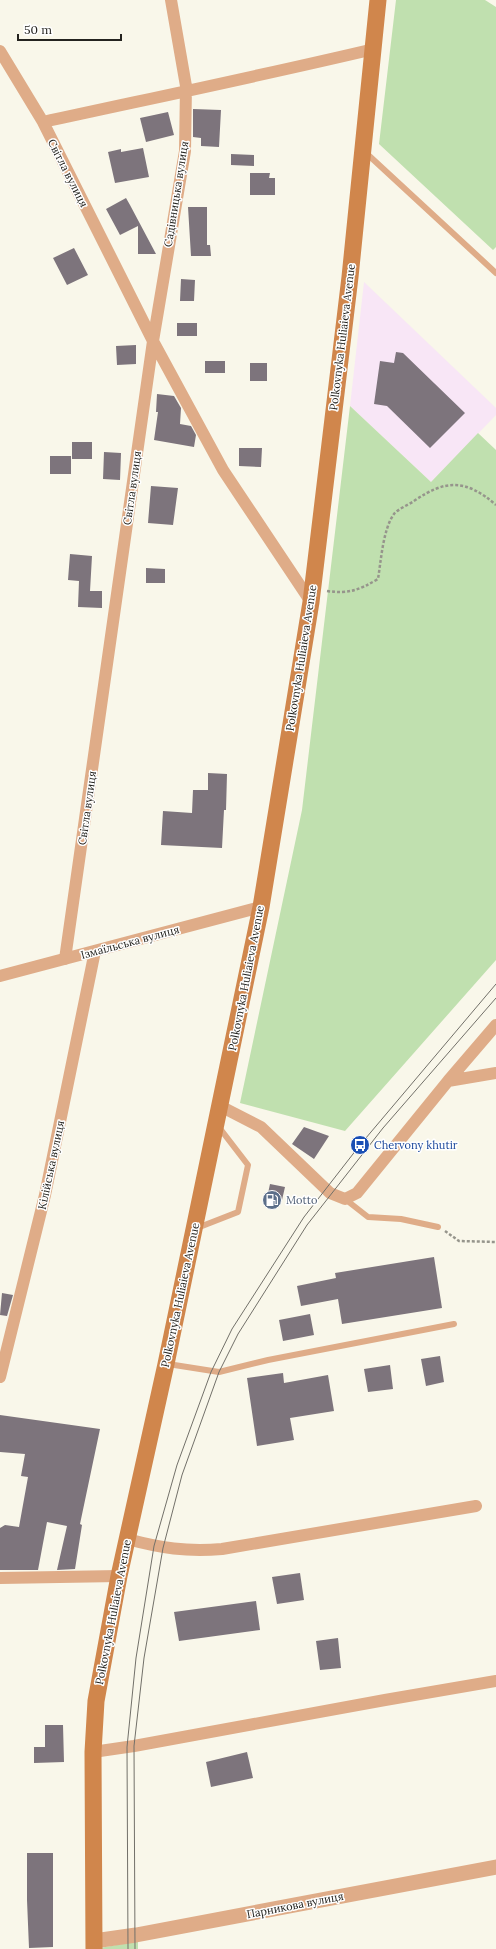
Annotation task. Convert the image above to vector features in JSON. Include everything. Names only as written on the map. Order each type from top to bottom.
[{"type":"main road","name":"Polkovnyka Huliaieva Avenue","points":[[94,1945],[93,1752],[96,1701],[119,1576],[166,1364],[261,907],[311,595],[363,151],[378,0]]},
{"type":"street","name":"Садівницька вулиця","points":[[153,341],[185,151],[186,90],[171,0]]},
{"type":"street","points":[[43,122],[186,90],[268,74],[374,49]]},
{"type":"street","name":"Світла вулиця","points":[[0,51],[43,122],[153,341],[66,959]]},
{"type":"street","points":[[153,341],[223,470],[311,595]]},
{"type":"street","name":"Ізмаїльська вулиця","points":[[0,976],[261,907]]},
{"type":"street","name":"Кілійська вулиця","points":[[0,1377],[45,1195],[94,951]]},
{"type":"street","points":[[220,1106],[261,1127],[330,1193],[345,1199],[357,1193],[448,1081],[496,1025]]},
{"type":"street","points":[[448,1081],[496,1073]]},
{"type":"street","points":[[127,1539],[163,1548],[197,1551],[222,1549],[476,1506]]},
{"type":"street","points":[[0,1578],[119,1576]]},
{"type":"street","points":[[93,1752],[134,1746],[496,1681]]},
{"type":"street","name":"Парникова вулиця","points":[[94,1945],[136,1935],[496,1867]]},
{"type":"lane","points":[[363,151],[496,273]]},
{"type":"lane","points":[[194,1230],[238,1212],[248,1165],[216,1124]]},
{"type":"lane","points":[[345,1199],[368,1217],[401,1219],[438,1227]]},
{"type":"lane","points":[[166,1364],[219,1372],[268,1360],[454,1324]]},
{"type":"path","points":[[311,595],[359,590],[378,580],[386,532],[394,514],[430,490],[448,484],[463,486],[484,494],[496,505]]},
{"type":"path","points":[[438,1227],[459,1241],[496,1242]]},
{"type":"shaded area","points":[[364,282],[496,408],[496,415],[431,482],[350,406]]},
{"type":"green space","points":[[396,0],[485,0],[496,7],[496,247],[493,250],[379,144]]},
{"type":"green space","points":[[350,406],[431,482],[478,433],[496,450],[496,960],[345,1131],[240,1103],[302,810]]},
{"type":"green space","points":[[138,1941],[138,1949],[100,1949],[100,1948]]},
{"type":"building","points":[[193,109],[221,110],[219,147],[201,146],[201,138],[193,137]]},
{"type":"building","points":[[168,112],[174,135],[146,142],[140,118]]},
{"type":"building","points":[[143,148],[149,177],[115,183],[108,152],[121,149],[121,152]]},
{"type":"building","points":[[231,154],[254,155],[254,166],[231,165]]},
{"type":"building","points":[[250,173],[270,173],[269,178],[275,178],[275,195],[250,195]]},
{"type":"building","points":[[126,198],[156,254],[138,254],[138,226],[120,235],[106,209]]},
{"type":"building","points":[[188,207],[207,207],[207,245],[210,245],[211,256],[191,256]]},
{"type":"building","points":[[74,248],[88,275],[67,285],[53,258]]},
{"type":"building","points":[[181,279],[195,280],[194,301],[180,301]]},
{"type":"building","points":[[177,323],[197,323],[197,336],[177,336]]},
{"type":"building","points":[[136,345],[136,364],[117,365],[116,346]]},
{"type":"building","points":[[396,352],[403,353],[465,413],[430,448],[387,406],[374,404],[380,361],[394,363]]},
{"type":"building","points":[[205,361],[225,361],[225,373],[205,373]]},
{"type":"building","points":[[250,363],[267,363],[267,381],[250,381]]},
{"type":"building","points":[[157,394],[174,396],[181,408],[180,424],[191,426],[196,435],[194,447],[154,440],[158,412],[156,412]]},
{"type":"building","points":[[72,442],[92,442],[92,459],[72,459]]},
{"type":"building","points":[[239,448],[262,448],[261,467],[239,466]]},
{"type":"building","points":[[104,452],[121,453],[120,480],[103,479]]},
{"type":"building","points":[[50,456],[71,456],[71,474],[50,474]]},
{"type":"building","points":[[151,486],[178,488],[173,525],[148,523]]},
{"type":"building","points":[[70,554],[92,556],[90,591],[102,591],[102,608],[78,607],[79,581],[68,580]]},
{"type":"building","points":[[146,568],[165,569],[165,583],[146,583]]},
{"type":"building","points":[[208,773],[227,774],[226,810],[224,810],[222,848],[161,845],[163,811],[192,813],[193,790],[208,790]]},
{"type":"building","points":[[304,1127],[329,1136],[314,1159],[292,1144]]},
{"type":"building","points":[[270,1184],[285,1187],[282,1200],[267,1198]]},
{"type":"building","points":[[434,1257],[442,1308],[342,1324],[338,1299],[301,1306],[297,1286],[336,1278],[335,1273]]},
{"type":"building","points":[[2,1293],[13,1295],[7,1316],[0,1315]]},
{"type":"building","points":[[310,1314],[314,1335],[283,1341],[279,1320]]},
{"type":"building","points":[[440,1356],[444,1382],[426,1386],[421,1359]]},
{"type":"building","points":[[390,1365],[393,1389],[368,1392],[364,1369]]},
{"type":"building","points":[[283,1373],[284,1383],[328,1375],[334,1411],[290,1418],[294,1440],[257,1446],[247,1378]]},
{"type":"building","points":[[0,1415],[100,1429],[80,1524],[82,1525],[75,1569],[57,1570],[67,1526],[47,1522],[38,1570],[0,1570],[0,1528],[5,1525],[19,1527],[28,1477],[21,1476],[25,1454],[0,1452]]},
{"type":"building","points":[[300,1573],[304,1600],[277,1604],[272,1577]]},
{"type":"building","points":[[256,1601],[260,1630],[179,1641],[174,1612]]},
{"type":"building","points":[[338,1638],[341,1668],[320,1670],[316,1641]]},
{"type":"building","points":[[45,1725],[63,1725],[64,1762],[34,1763],[34,1747],[45,1747]]},
{"type":"building","points":[[247,1752],[253,1778],[211,1787],[206,1762]]},
{"type":"building","points":[[27,1853],[53,1853],[53,1947],[29,1948]]},
{"type":"tram line","points":[[128,1949],[127,1747],[136,1658],[154,1546],[177,1465],[211,1372],[232,1329],[304,1217],[360,1145],[496,984]]},
{"type":"tram line","points":[[135,1949],[134,1746],[144,1658],[163,1548],[182,1475],[219,1372],[238,1334],[307,1225],[383,1128],[496,998]]},
{"type":"place","name":"Chervony khutir","points":[[360,1145]]},
{"type":"place","name":"Motto","points":[[272,1200]]}]
